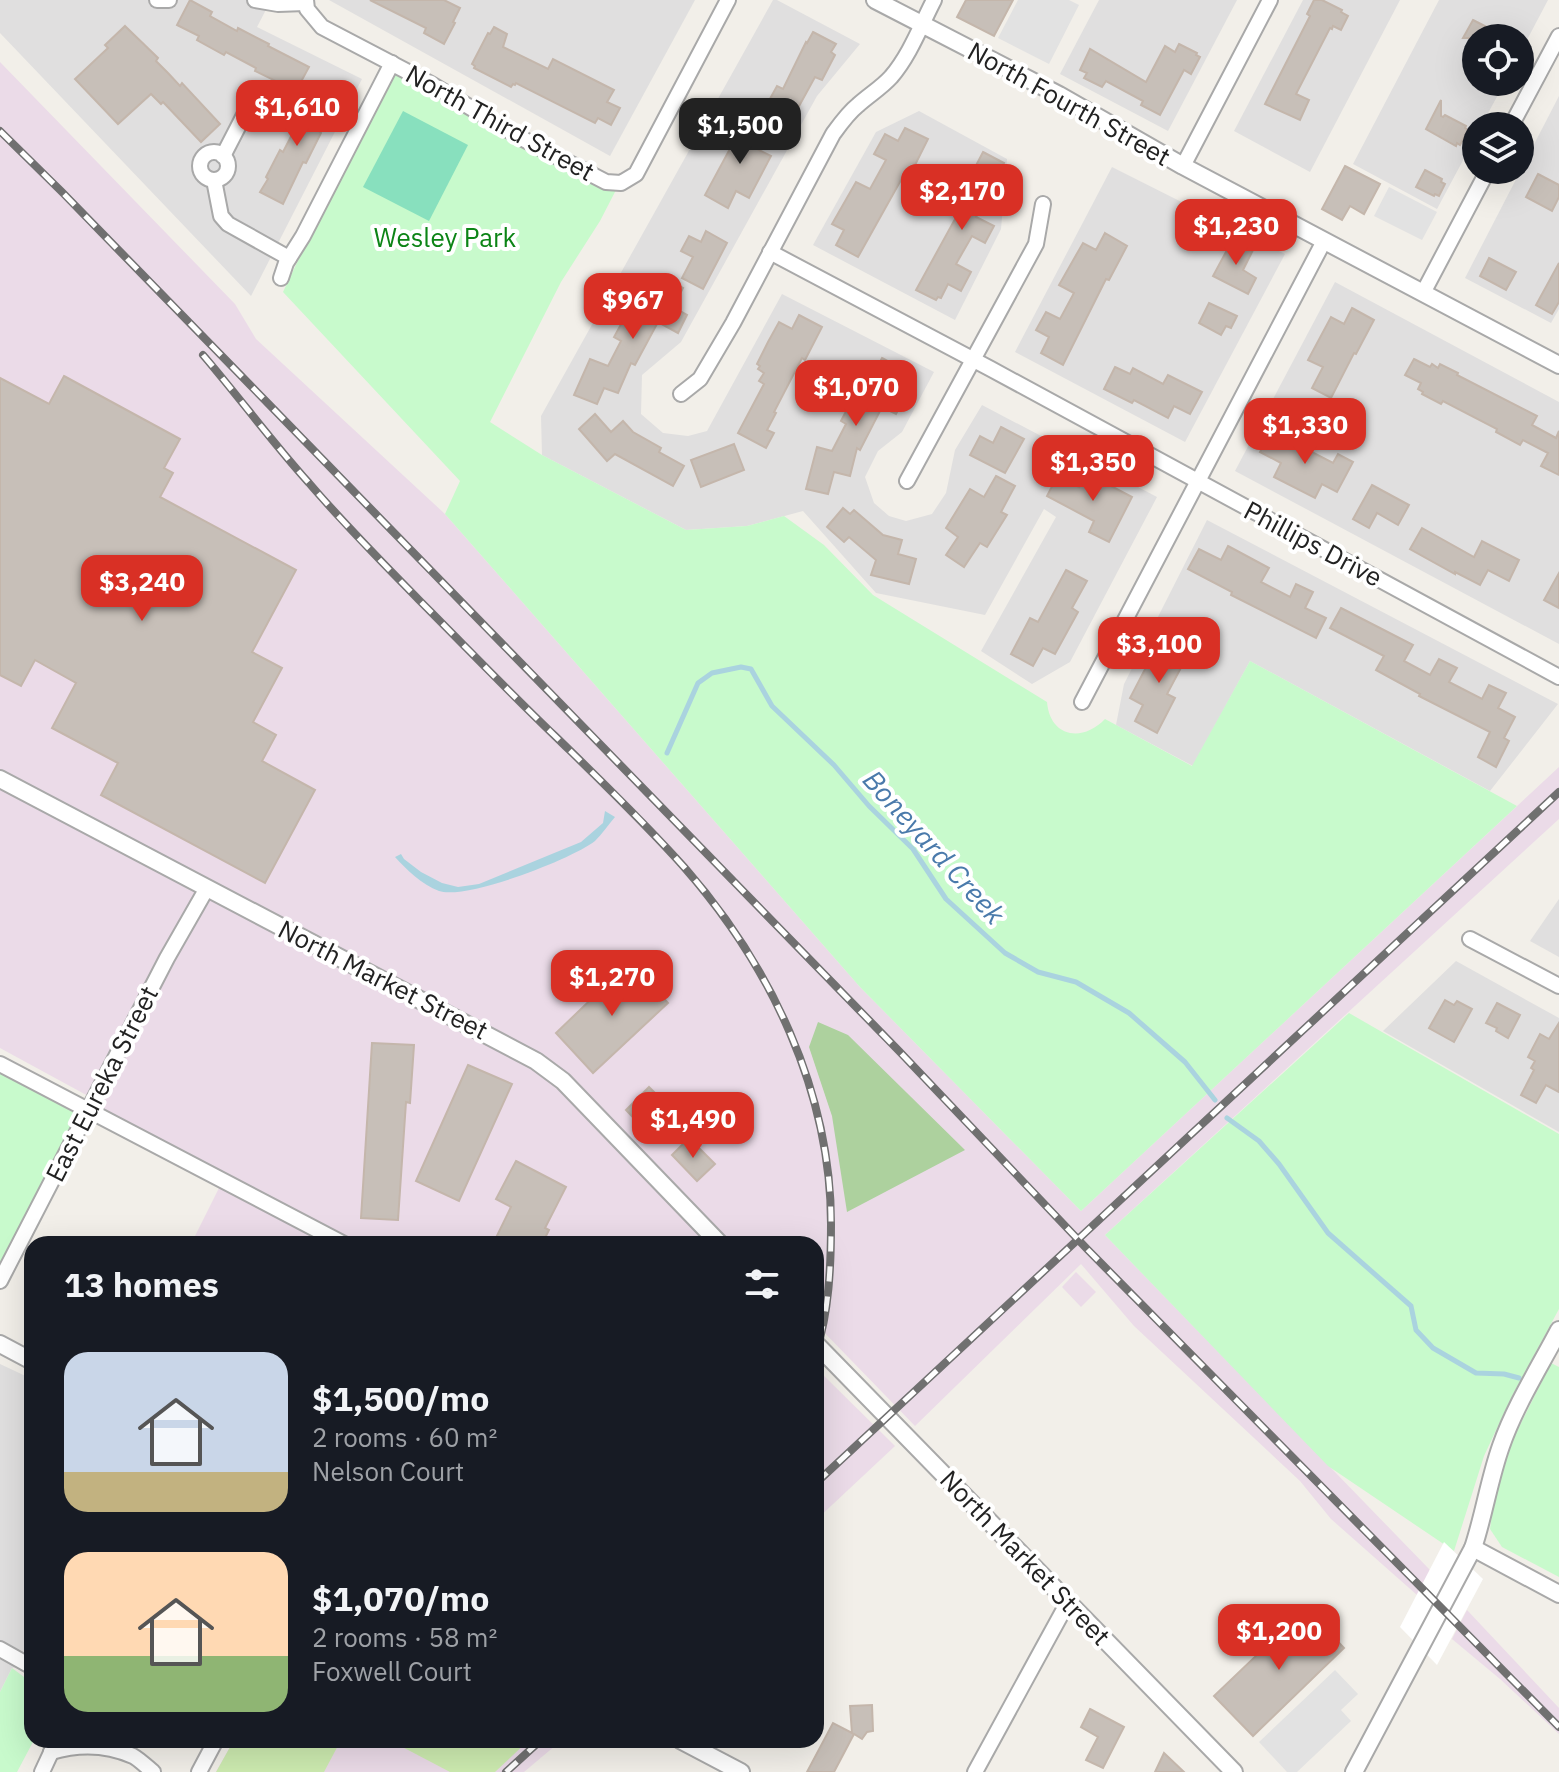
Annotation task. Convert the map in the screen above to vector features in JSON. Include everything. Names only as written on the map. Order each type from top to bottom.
[{"type":"street","points":[[157,0],[169,0]]},
{"type":"street","name":"North Third Street","points":[[255,0],[278,4],[306,2],[313,18],[322,27],[431,84],[523,139],[606,182],[621,183],[636,174],[728,0]]},
{"type":"street","name":"North Fourth Street","points":[[875,0],[1059,95],[1183,166],[1559,365]]},
{"type":"street","points":[[681,394],[700,379],[733,323],[833,134],[844,118],[893,75],[934,0]]},
{"type":"street","points":[[1183,166],[1270,0]]},
{"type":"street","points":[[1518,112],[1559,36]]},
{"type":"street","points":[[281,278],[392,63]]},
{"type":"street","points":[[223,156],[255,94]]},
{"type":"street","points":[[211,152],[223,156],[228,169],[223,177],[214,180],[205,178],[200,170],[203,157],[211,152]]},
{"type":"street","points":[[214,180],[221,216],[228,224],[289,258]]},
{"type":"street","points":[[1423,293],[1481,184]]},
{"type":"street","points":[[907,481],[1036,244],[1043,204]]},
{"type":"street","points":[[1082,702],[1324,241]]},
{"type":"street","name":"Phillips Drive","points":[[770,252],[1559,677]]},
{"type":"street","name":"North Market Street","points":[[0,779],[536,1061],[563,1081],[712,1236]]},
{"type":"street","name":"East Eureka Street","points":[[0,1281],[167,958],[207,888]]},
{"type":"street","points":[[1470,939],[1559,986]]},
{"type":"street","points":[[0,1064],[329,1236]]},
{"type":"street","points":[[1354,1772],[1473,1548],[1502,1444],[1518,1406],[1559,1330]]},
{"type":"street","points":[[0,1344],[24,1357]]},
{"type":"street","name":"North Market Street","points":[[824,1352],[1234,1772]]},
{"type":"street","points":[[1473,1548],[1559,1594]]},
{"type":"street","points":[[975,1772],[1068,1602]]},
{"type":"street","points":[[0,1649],[24,1662]]},
{"type":"street","points":[[42,1772],[53,1748]]},
{"type":"street","points":[[107,1748],[134,1757]]},
{"type":"street","points":[[125,1748],[153,1772]]},
{"type":"street","points":[[199,1772],[212,1748]]},
{"type":"street","points":[[695,1748],[741,1772]]},
{"type":"shaded area","points":[[0,0],[271,0],[257,27],[362,79],[251,296],[0,33]]},
{"type":"shaded area","points":[[329,0],[695,0],[610,156]]},
{"type":"shaded area","points":[[773,0],[860,44],[817,96],[681,342],[642,375],[641,414],[663,433],[688,436],[707,431],[782,294],[934,372],[902,432],[878,451],[865,477],[874,503],[889,516],[906,521],[932,514],[946,493],[955,450],[982,405],[1157,497],[1070,662],[1032,684],[981,651],[1056,517],[1044,509],[985,615],[876,593],[803,511],[747,526],[686,530],[542,455],[541,416]]},
{"type":"shaded area","points":[[1018,0],[1069,0],[1079,5],[1049,64],[998,38]]},
{"type":"shaded area","points":[[1099,0],[1237,0],[1168,131],[1060,74]]},
{"type":"shaded area","points":[[1303,0],[1400,0],[1310,172],[1234,131]]},
{"type":"shaded area","points":[[1439,0],[1548,0],[1534,26],[1534,24],[1462,24],[1462,96],[1497,96],[1489,112],[1462,112],[1462,162],[1437,209],[1353,164]]},
{"type":"shaded area","points":[[0,62],[235,304],[256,339],[445,514],[860,987],[1081,1211],[1559,767],[1559,819],[1105,1235],[1430,1570],[1417,1595],[1331,1519],[1300,1481],[1134,1326],[1081,1264],[915,1426],[824,1332],[824,1236],[195,1236],[220,1186],[96,1120],[101,1103],[0,1048]]},
{"type":"shaded area","points":[[1559,96],[1559,309],[1551,323],[1465,278],[1514,184],[1534,184],[1534,144]]},
{"type":"shaded area","points":[[919,111],[1007,159],[1001,229],[955,320],[813,245],[876,132]]},
{"type":"shaded area","points":[[1112,167],[1285,254],[1185,442],[1015,352]]},
{"type":"shaded area","points":[[1389,187],[1437,212],[1422,240],[1374,216]]},
{"type":"shaded area","points":[[1335,282],[1559,402],[1559,644],[1235,471]]},
{"type":"shaded area","points":[[1207,520],[1558,704],[1490,791],[1250,661],[1193,766],[1116,725],[1124,684]]},
{"type":"shaded area","points":[[1559,899],[1559,957],[1530,941]]},
{"type":"shaded area","points":[[1456,961],[1559,1018],[1559,1132],[1383,1031]]},
{"type":"shaded area","points":[[1076,1272],[1096,1292],[1081,1307],[1062,1287]]},
{"type":"shaded area","points":[[0,1364],[24,1375],[24,1665],[12,1668],[0,1692]]},
{"type":"shaded area","points":[[824,1376],[895,1446],[824,1513]]},
{"type":"shaded area","points":[[1467,1610],[1559,1708],[1559,1734],[1452,1639]]},
{"type":"shaded area","points":[[1335,1670],[1358,1694],[1341,1710],[1351,1721],[1297,1772],[1287,1772],[1259,1742]]},
{"type":"shaded area","points":[[230,1748],[552,1748],[524,1772],[216,1772]]},
{"type":"green space","name":"Wesley Park","points":[[392,63],[616,190],[561,282],[490,422],[542,455],[686,530],[747,526],[784,516],[824,545],[873,595],[1047,702],[1054,723],[1068,733],[1087,731],[1105,719],[1192,766],[1250,661],[1517,806],[1081,1211],[860,987],[445,514],[460,481],[283,292]]},
{"type":"green space","points":[[403,111],[468,145],[429,221],[363,187]]},
{"type":"green space","points":[[1349,1013],[1559,1134],[1559,1309],[1484,1456],[1454,1551],[1328,1466],[1105,1235]]},
{"type":"green space","points":[[818,1022],[848,1035],[965,1150],[847,1212],[832,1116],[809,1047]]},
{"type":"green space","points":[[0,1067],[82,1111],[0,1270]]},
{"type":"green space","points":[[1551,1363],[1559,1367],[1559,1577],[1502,1547],[1490,1529],[1495,1492],[1511,1443]]},
{"type":"green space","points":[[12,1668],[24,1677],[24,1748],[30,1748],[17,1772],[0,1772],[0,1692]]},
{"type":"green space","points":[[230,1748],[337,1748],[324,1772],[216,1772]]},
{"type":"green space","points":[[404,1748],[520,1748],[495,1772],[450,1772]]},
{"type":"water","points":[[605,811],[615,817],[595,841],[583,849],[519,876],[472,890],[439,891],[421,881],[395,857],[401,854],[421,872],[442,883],[458,887],[479,884],[581,842],[603,823]]},
{"type":"pier","points":[[1444,1542],[1483,1579],[1437,1665],[1400,1627]]},
{"type":"building","points":[[190,0],[212,12],[210,16],[309,67],[296,91],[255,71],[256,68],[226,52],[224,55],[197,40],[199,36],[177,25]]},
{"type":"building","points":[[370,0],[444,0],[460,8],[444,44],[424,33],[426,28]]},
{"type":"building","points":[[966,0],[1013,0],[994,36],[957,17]]},
{"type":"building","points":[[1314,0],[1322,0],[1348,16],[1341,30],[1333,26],[1330,28],[1296,94],[1309,100],[1300,120],[1265,104],[1310,16],[1307,14]]},
{"type":"building","points":[[125,26],[220,124],[201,142],[163,102],[161,104],[151,94],[118,124],[75,79],[108,48],[105,45]]},
{"type":"building","points":[[494,27],[507,34],[503,47],[548,69],[553,59],[614,90],[607,102],[620,108],[611,125],[598,118],[595,123],[516,83],[511,87],[474,68],[472,64]]},
{"type":"building","points":[[813,32],[836,44],[831,52],[835,55],[822,80],[815,77],[792,119],[766,106],[777,86],[783,89]]},
{"type":"building","points":[[1179,44],[1200,57],[1191,74],[1184,70],[1160,115],[1141,105],[1143,101],[1106,81],[1102,87],[1084,78],[1087,73],[1080,70],[1090,49],[1146,82],[1165,46],[1175,52]]},
{"type":"building","points":[[310,92],[333,104],[283,204],[260,192],[280,150],[283,152],[299,121],[296,120]]},
{"type":"building","points":[[1441,100],[1441,116],[1462,124],[1462,141],[1456,146],[1426,129]]},
{"type":"building","points":[[746,119],[766,130],[757,149],[771,156],[749,198],[736,191],[728,208],[705,195]]},
{"type":"building","points":[[905,128],[928,139],[911,173],[906,171],[858,257],[836,245],[844,230],[832,224],[856,182],[870,189],[886,160],[874,154],[885,134],[898,141]]},
{"type":"building","points":[[983,152],[1004,163],[976,217],[994,226],[985,243],[972,236],[956,264],[971,272],[961,291],[948,284],[941,298],[936,300],[916,290],[965,201],[959,198]]},
{"type":"building","points":[[1345,166],[1380,184],[1364,214],[1350,206],[1342,220],[1322,209]]},
{"type":"building","points":[[1425,170],[1445,184],[1439,196],[1416,187]]},
{"type":"building","points":[[1538,174],[1559,185],[1559,197],[1552,211],[1526,197]]},
{"type":"building","points":[[706,231],[727,243],[703,289],[682,278],[693,257],[681,251],[689,236],[701,242]]},
{"type":"building","points":[[1105,233],[1127,246],[1109,280],[1106,279],[1063,365],[1041,353],[1049,337],[1036,330],[1046,312],[1060,319],[1074,293],[1059,285],[1083,243],[1096,250]]},
{"type":"building","points":[[1233,239],[1253,250],[1243,270],[1256,278],[1248,294],[1213,276]]},
{"type":"building","points":[[1489,258],[1516,272],[1506,290],[1480,276]]},
{"type":"building","points":[[1559,263],[1559,302],[1552,314],[1536,305]]},
{"type":"building","points":[[662,277],[683,288],[673,307],[687,315],[678,333],[658,322],[635,365],[631,363],[618,393],[604,388],[597,404],[574,395],[590,359],[608,366],[621,341],[614,337],[625,317],[631,320],[647,290],[653,293]]},
{"type":"building","points":[[1209,303],[1237,316],[1231,328],[1226,326],[1221,335],[1199,323]]},
{"type":"building","points":[[1352,308],[1374,320],[1331,398],[1312,388],[1323,367],[1308,360],[1331,317],[1344,324]]},
{"type":"building","points":[[799,315],[822,327],[774,412],[767,430],[774,433],[766,448],[738,433],[764,384],[759,381],[764,373],[757,364],[768,342],[779,322],[792,329]]},
{"type":"building","points":[[882,358],[902,369],[891,390],[905,397],[896,414],[882,407],[860,450],[857,448],[850,476],[834,472],[828,494],[806,489],[817,447],[832,451],[846,424],[841,421],[852,400],[858,404]]},
{"type":"building","points":[[1414,359],[1430,367],[1432,364],[1438,368],[1440,364],[1537,416],[1532,425],[1556,438],[1559,431],[1559,475],[1541,466],[1548,453],[1523,440],[1520,445],[1496,432],[1497,429],[1443,401],[1441,404],[1422,394],[1418,389],[1421,383],[1405,375]]},
{"type":"building","points":[[1115,367],[1130,374],[1133,368],[1163,384],[1168,375],[1202,392],[1190,414],[1174,406],[1168,418],[1104,389]]},
{"type":"building","points":[[64,376],[180,439],[164,468],[173,473],[160,497],[296,570],[252,652],[282,668],[253,722],[276,735],[262,761],[315,790],[265,883],[101,795],[118,763],[52,728],[76,683],[35,660],[21,686],[0,675],[0,378],[49,404]]},
{"type":"building","points":[[595,414],[611,432],[623,421],[633,432],[661,448],[659,452],[684,466],[673,486],[615,454],[607,461],[579,429]]},
{"type":"building","points":[[1001,427],[1024,439],[1005,473],[970,455],[980,436],[993,443]]},
{"type":"building","points":[[1271,431],[1333,463],[1338,454],[1353,462],[1337,492],[1322,484],[1315,498],[1274,477],[1281,463],[1260,452]]},
{"type":"building","points":[[734,444],[744,470],[701,487],[691,460]]},
{"type":"building","points":[[1086,473],[1132,497],[1109,542],[1089,532],[1094,521],[1047,496],[1058,475],[1079,487]]},
{"type":"building","points":[[996,476],[1015,486],[1001,512],[1007,515],[987,547],[980,543],[964,567],[946,555],[958,537],[946,528],[970,489],[984,497]]},
{"type":"building","points":[[1372,485],[1409,505],[1398,525],[1377,513],[1369,528],[1353,519]]},
{"type":"building","points":[[843,508],[850,514],[854,510],[883,535],[902,540],[898,554],[916,559],[909,584],[871,575],[876,560],[849,537],[844,542],[827,527]]},
{"type":"building","points":[[1422,528],[1474,557],[1482,541],[1519,560],[1509,581],[1488,570],[1480,585],[1410,549]]},
{"type":"building","points":[[1228,546],[1269,568],[1261,582],[1290,597],[1296,584],[1313,592],[1305,608],[1326,618],[1316,638],[1231,595],[1232,592],[1188,569],[1199,549],[1221,560]]},
{"type":"building","points":[[1066,570],[1087,581],[1072,608],[1078,612],[1055,654],[1043,648],[1033,666],[1011,654],[1030,618],[1038,622]]},
{"type":"building","points":[[1559,573],[1559,608],[1544,600]]},
{"type":"building","points":[[1341,608],[1413,645],[1404,661],[1430,675],[1439,659],[1457,668],[1449,682],[1482,699],[1489,685],[1506,693],[1498,708],[1515,717],[1504,738],[1509,741],[1496,767],[1478,757],[1490,732],[1376,670],[1384,656],[1330,628]]},
{"type":"building","points":[[1172,638],[1191,649],[1167,694],[1175,698],[1157,733],[1135,721],[1143,705],[1130,698],[1154,652],[1163,656]]},
{"type":"building","points":[[630,962],[668,1003],[593,1073],[556,1033]]},
{"type":"building","points":[[1445,1000],[1454,1005],[1457,1001],[1472,1009],[1454,1042],[1429,1028]]},
{"type":"building","points":[[1497,1003],[1520,1015],[1508,1038],[1486,1023]]},
{"type":"building","points":[[1559,1023],[1559,1092],[1546,1085],[1536,1103],[1521,1095],[1534,1070],[1531,1068],[1535,1061],[1528,1057],[1540,1034],[1549,1039]]},
{"type":"building","points":[[372,1043],[414,1045],[410,1103],[406,1102],[398,1220],[361,1218]]},
{"type":"building","points":[[468,1065],[512,1084],[459,1201],[416,1181]]},
{"type":"building","points":[[649,1087],[673,1111],[649,1134],[626,1110]]},
{"type":"building","points":[[689,1138],[715,1164],[697,1181],[672,1155]]},
{"type":"building","points":[[516,1161],[566,1187],[545,1228],[549,1230],[546,1236],[497,1236],[511,1207],[496,1199]]},
{"type":"building","points":[[1306,1608],[1344,1648],[1253,1736],[1214,1696]]},
{"type":"building","points":[[872,1705],[873,1731],[867,1732],[862,1739],[854,1734],[834,1772],[807,1772],[820,1748],[824,1748],[824,1740],[833,1723],[852,1733],[850,1706]]},
{"type":"building","points":[[1090,1709],[1124,1727],[1103,1768],[1086,1760],[1098,1737],[1081,1727]]},
{"type":"building","points":[[1164,1753],[1184,1772],[1155,1772]]},
{"type":"waterway","name":"Boneyard Creek","points":[[667,753],[698,683],[712,673],[741,667],[751,669],[772,706],[834,765],[869,806],[913,849],[946,899],[1005,953],[1038,972],[1076,982],[1129,1013],[1185,1062],[1215,1100]]},
{"type":"waterway","name":"Boneyard Creek","points":[[1227,1118],[1259,1141],[1328,1233],[1411,1306],[1416,1330],[1433,1348],[1476,1373],[1519,1378]]},
{"type":"railway","points":[[0,131],[899,1051],[1088,1250],[1559,1727]]},
{"type":"railway","points":[[203,355],[349,528],[684,867],[743,945],[790,1032],[820,1126],[828,1174],[831,1224],[830,1272],[824,1316]]},
{"type":"railway","points":[[824,1476],[1559,792]]},
{"type":"railway","points":[[506,1772],[532,1748]]}]
